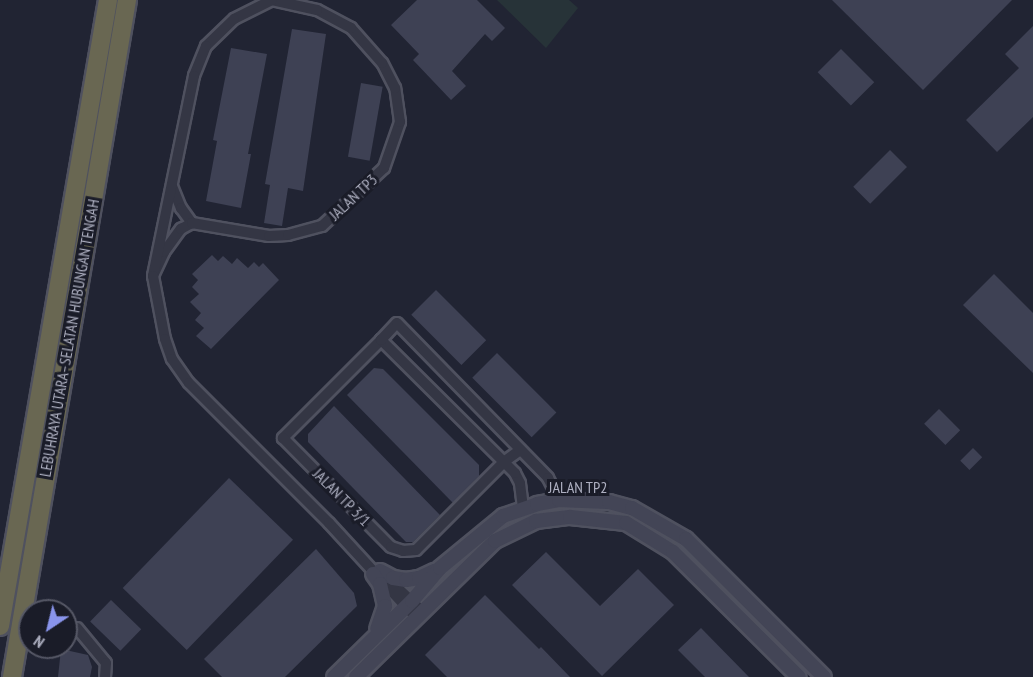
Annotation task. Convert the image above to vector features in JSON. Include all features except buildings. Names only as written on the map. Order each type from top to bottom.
[{"type":"highway","name":"LEBUHRAYA UTARA–SELATAN HUBUNGAN TENGAH","points":[[0,626],[108,0]]},
{"type":"highway","name":"LEBUHRAYA UTARA–SELATAN HUBUNGAN TENGAH","points":[[12,677],[127,0]]},
{"type":"street","name":"JALAN TP3","points":[[192,223],[269,236],[288,235],[322,226],[384,168],[400,122],[395,88],[382,63],[351,28],[317,10],[272,0],[234,19],[206,46],[194,76],[153,276],[165,339],[172,359],[189,383],[419,615]]},
{"type":"street","points":[[153,276],[164,252],[181,229],[192,223],[181,208],[172,186]]},
{"type":"street","points":[[523,508],[520,483],[505,461],[381,339],[397,323],[548,478],[559,500]]},
{"type":"street","name":"JALAN TP 3/1","points":[[381,339],[283,438],[391,547],[403,551],[416,550],[505,461]]},
{"type":"street","points":[[505,461],[520,450]]},
{"type":"street","name":"JALAN TP2","points":[[334,677],[409,603],[440,568],[503,516],[523,508],[559,500],[609,502],[632,508],[678,534],[824,677]]},
{"type":"street","name":"JALAN TP2","points":[[356,677],[495,541],[536,521],[570,516],[626,523],[673,552],[799,677]]},
{"type":"street","points":[[377,572],[406,580],[419,578],[440,568]]},
{"type":"street","points":[[368,644],[379,625],[386,606],[377,572]]},
{"type":"street","points":[[78,629],[106,663],[105,677]]},
{"type":"shaded area","points":[[497,0],[569,0],[578,8],[546,48]]}]
